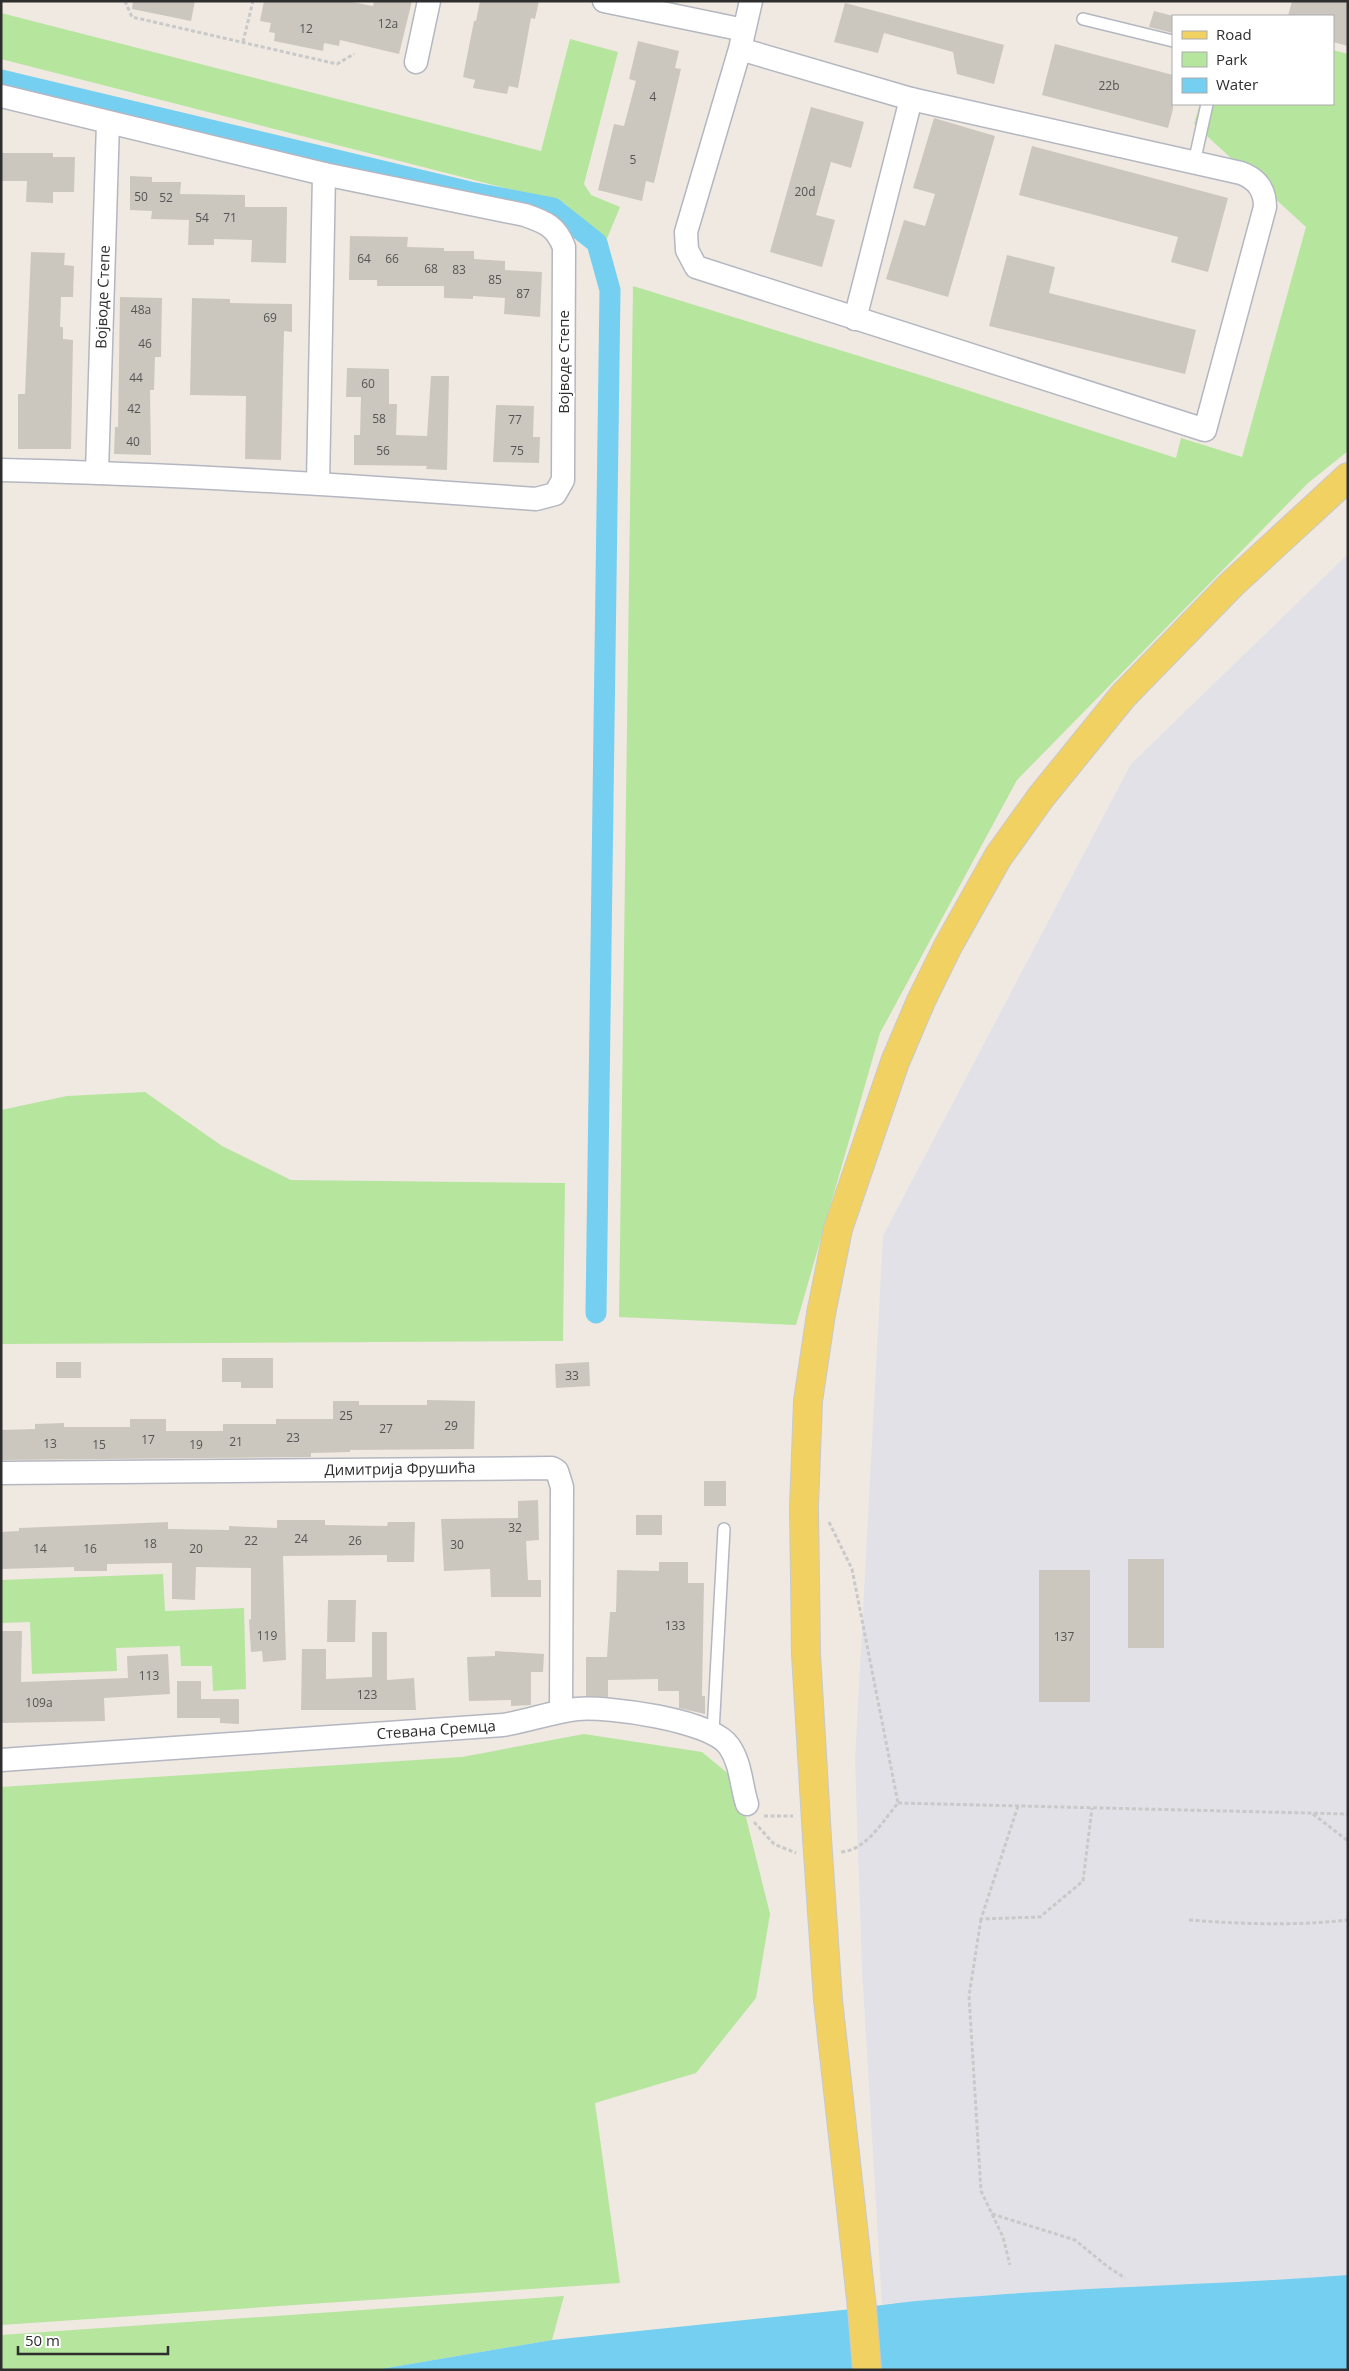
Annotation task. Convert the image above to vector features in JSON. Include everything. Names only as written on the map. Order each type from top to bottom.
[{"type":"main road","points":[[867,2370],[861,2298],[828,2000],[806,1654],[804,1499],[808,1401],[821,1314],[838,1229],[895,1062],[948,946],[998,857],[1040,796],[1122,696],[1232,584],[1348,477]]},
{"type":"street","points":[[416,62],[429,1]]},
{"type":"street","points":[[604,1],[742,40],[911,99],[1194,162],[1248,176],[1259,186],[1265,200],[1265,207],[1205,430],[696,267],[690,259],[685,241],[686,232],[742,40],[751,1]]},
{"type":"street","name":"Војводе Степе","points":[[1,96],[324,174],[525,215],[542,221],[558,233],[564,247],[563,480],[555,494],[536,499],[318,483],[97,472],[1,470]]},
{"type":"street","points":[[855,319],[911,99]]},
{"type":"street","name":"Војводе Степе","points":[[97,472],[108,123]]},
{"type":"street","points":[[318,483],[324,174]]},
{"type":"street","name":"Димитрија Фрушића","points":[[1,1473],[552,1468],[557,1471],[562,1487],[561,1711]]},
{"type":"street","name":"Стевана Сремца","points":[[1,1760],[503,1725],[561,1711],[598,1708],[661,1717],[713,1732],[729,1746],[737,1760],[749,1810]]},
{"type":"lane","points":[[1083,19],[1172,41]]},
{"type":"lane","points":[[1194,162],[1207,105]]},
{"type":"lane","points":[[713,1732],[724,1529]]},
{"type":"path","points":[[125,1],[132,17],[337,64],[354,54]]},
{"type":"path","points":[[243,42],[253,1]]},
{"type":"path","points":[[826,1516],[852,1569],[898,1803]]},
{"type":"path","points":[[898,1803],[1348,1814]]},
{"type":"path","points":[[845,1852],[868,1840],[898,1803]]},
{"type":"path","points":[[1010,2265],[1002,2237],[981,2191],[969,1996],[981,1919],[1018,1806]]},
{"type":"path","points":[[981,1919],[1040,1917],[1083,1881],[1092,1808]]},
{"type":"path","points":[[749,1810],[795,1816],[797,1836],[817,1838]]},
{"type":"path","points":[[749,1810],[755,1824],[774,1844],[794,1854]]},
{"type":"path","points":[[1313,1814],[1348,1841]]},
{"type":"path","points":[[1189,1920],[1256,1924],[1306,1924],[1348,1920]]},
{"type":"path","points":[[992,2214],[1075,2240],[1108,2267],[1125,2278]]},
{"type":"shaded area","points":[[1348,554],[1348,2275],[1265,2282],[1050,2291],[882,2304],[862,1969],[855,1761],[883,1236],[1131,764]]},
{"type":"green space","points":[[1,13],[541,151],[570,39],[618,52],[584,184],[591,195],[620,207],[606,241],[564,203],[1,59]]},
{"type":"green space","points":[[1334,50],[1348,54],[1348,451],[1308,483],[1017,780],[880,1033],[796,1325],[619,1317],[633,286],[933,379],[1176,458],[1181,438],[1242,457],[1306,227],[1194,124],[1200,105],[1334,105]]},
{"type":"green space","points":[[145,1092],[222,1146],[291,1180],[565,1183],[563,1341],[1,1344],[1,1110],[67,1096]]},
{"type":"green space","points":[[163,1574],[165,1611],[244,1608],[246,1689],[213,1691],[212,1666],[181,1666],[180,1646],[116,1648],[117,1671],[32,1674],[30,1622],[1,1623],[1,1580]]},
{"type":"green space","points":[[584,1734],[702,1752],[737,1781],[770,1914],[756,1998],[696,2073],[595,2103],[620,2283],[1,2325],[1,1787],[462,1757]]},
{"type":"green space","points":[[564,2296],[552,2340],[375,2370],[1,2370],[1,2335]]},
{"type":"water","points":[[1348,2275],[1348,2370],[375,2370],[552,2340],[916,2301],[1049,2291]]},
{"type":"building","points":[[133,1],[195,1],[191,21],[132,9]]},
{"type":"building","points":[[264,1],[347,1],[373,6],[374,1],[412,1],[399,54],[340,40],[339,46],[324,43],[323,51],[274,41],[275,33],[269,32],[271,23],[260,21]]},
{"type":"building","points":[[480,1],[539,1],[535,19],[531,18],[518,88],[509,86],[507,94],[473,88],[475,80],[463,77]]},
{"type":"building","points":[[1292,1],[1348,1],[1348,46],[1334,42],[1334,15],[1288,15]]},
{"type":"building","points":[[845,3],[1004,45],[994,84],[957,74],[953,52],[884,33],[878,53],[834,42]]},
{"type":"building","points":[[1154,11],[1172,16],[1172,33],[1149,27]]},
{"type":"building","points":[[638,41],[679,51],[675,68],[681,69],[654,183],[646,181],[642,201],[598,190],[614,124],[624,126],[636,81],[629,79]]},
{"type":"building","points":[[1055,44],[1172,75],[1173,109],[1168,128],[1042,95]]},
{"type":"building","points":[[811,107],[864,122],[851,168],[831,162],[816,215],[835,220],[822,267],[770,252]]},
{"type":"building","points":[[934,118],[995,136],[948,297],[886,279],[904,220],[925,226],[935,194],[913,188]]},
{"type":"building","points":[[1032,146],[1228,198],[1208,272],[1171,262],[1178,237],[1019,195]]},
{"type":"building","points":[[1,153],[53,153],[53,157],[75,157],[74,192],[53,192],[53,203],[26,202],[27,181],[1,181]]},
{"type":"building","points":[[130,176],[152,177],[152,182],[181,182],[180,194],[245,195],[245,207],[287,207],[286,263],[251,262],[252,240],[214,239],[214,245],[188,245],[189,220],[151,219],[152,211],[130,210]]},
{"type":"building","points":[[350,236],[408,237],[407,247],[444,248],[444,251],[474,251],[474,259],[505,261],[505,270],[542,272],[540,317],[504,314],[505,298],[473,296],[473,299],[444,298],[444,286],[377,286],[377,280],[349,280]]},
{"type":"building","points":[[31,252],[65,253],[64,265],[74,266],[73,297],[61,297],[60,327],[63,327],[63,339],[73,340],[71,449],[18,449],[18,394],[25,394]]},
{"type":"building","points":[[1007,255],[1055,267],[1049,293],[1196,330],[1185,374],[989,326]]},
{"type":"building","points":[[120,297],[162,298],[161,357],[155,357],[154,390],[150,390],[151,455],[114,454],[115,427],[118,427]]},
{"type":"building","points":[[192,298],[230,299],[230,303],[292,304],[292,332],[284,331],[281,460],[245,459],[246,396],[190,395]]},
{"type":"building","points":[[347,368],[389,369],[389,404],[397,404],[396,435],[427,436],[431,376],[449,376],[447,470],[426,469],[427,466],[354,465],[354,435],[360,435],[361,397],[346,397]]},
{"type":"building","points":[[496,405],[534,406],[533,437],[540,437],[539,463],[493,462]]},
{"type":"building","points":[[222,1358],[273,1358],[273,1388],[241,1388],[241,1382],[222,1382]]},
{"type":"building","points":[[56,1362],[81,1362],[81,1378],[56,1378]]},
{"type":"building","points":[[589,1362],[590,1386],[556,1388],[555,1364]]},
{"type":"building","points":[[427,1400],[475,1401],[474,1449],[350,1450],[350,1452],[311,1453],[311,1457],[1,1460],[1,1430],[35,1429],[35,1424],[64,1423],[64,1427],[130,1427],[130,1419],[166,1419],[166,1431],[223,1431],[223,1424],[276,1424],[276,1419],[333,1419],[333,1401],[359,1401],[359,1405],[427,1405]]},
{"type":"building","points":[[704,1481],[726,1481],[726,1506],[704,1506]]},
{"type":"building","points":[[538,1500],[539,1540],[526,1541],[528,1580],[541,1580],[541,1597],[491,1597],[490,1569],[444,1571],[441,1519],[518,1518],[518,1501]]},
{"type":"building","points":[[636,1515],[662,1515],[662,1535],[636,1535]]},
{"type":"building","points":[[277,1520],[325,1520],[325,1525],[387,1526],[388,1522],[415,1522],[414,1562],[387,1562],[387,1555],[283,1556],[286,1660],[263,1662],[262,1651],[251,1652],[249,1620],[251,1619],[251,1568],[196,1567],[195,1600],[172,1599],[172,1563],[107,1564],[107,1571],[74,1571],[74,1567],[1,1569],[1,1532],[19,1531],[19,1528],[168,1522],[168,1529],[229,1530],[229,1526],[277,1528]]},
{"type":"building","points":[[1128,1559],[1164,1559],[1164,1648],[1128,1648]]},
{"type":"building","points":[[659,1562],[688,1562],[688,1583],[704,1583],[702,1696],[705,1696],[705,1714],[679,1708],[679,1691],[658,1691],[658,1679],[608,1680],[608,1697],[586,1696],[586,1657],[607,1657],[610,1612],[616,1612],[617,1570],[659,1571]]},
{"type":"building","points":[[1039,1570],[1090,1570],[1090,1702],[1039,1702]]},
{"type":"building","points":[[328,1600],[356,1600],[355,1642],[327,1642]]},
{"type":"building","points":[[1,1631],[22,1631],[21,1682],[128,1678],[127,1656],[168,1654],[170,1694],[104,1698],[105,1721],[1,1723]]},
{"type":"building","points":[[372,1632],[387,1632],[387,1680],[414,1678],[416,1710],[301,1710],[302,1649],[326,1649],[326,1679],[372,1677]]},
{"type":"building","points":[[495,1651],[544,1654],[543,1672],[531,1672],[531,1705],[511,1706],[511,1700],[469,1701],[467,1657],[495,1656]]},
{"type":"building","points":[[177,1681],[201,1681],[201,1699],[239,1699],[239,1724],[220,1723],[220,1718],[177,1718]]},
{"type":"waterway","points":[[1,80],[470,192],[553,208],[597,243],[610,290],[596,1313]]}]
